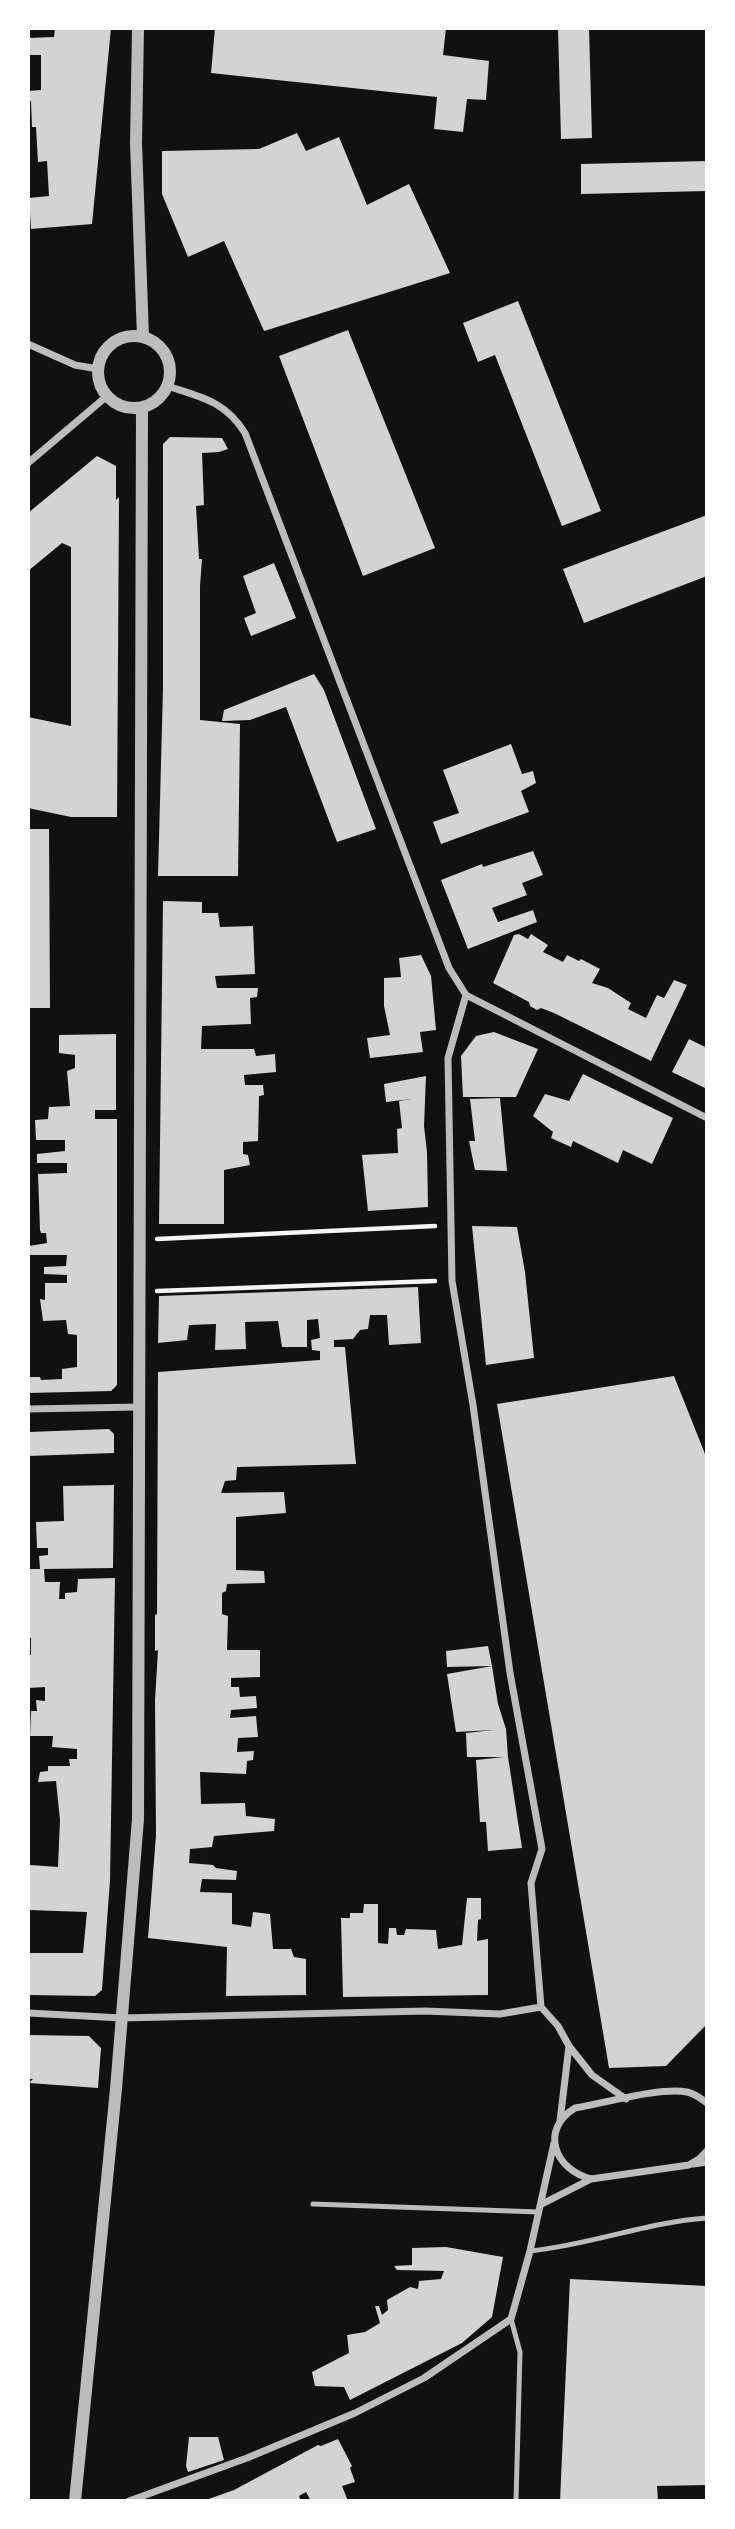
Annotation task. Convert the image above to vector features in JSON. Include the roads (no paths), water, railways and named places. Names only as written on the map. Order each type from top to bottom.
[{"type":"street","points":[[138,28],[135,143],[143,337]]},
{"type":"street","points":[[130,336],[143,337],[159,346],[166,356],[170,368],[167,386],[159,397],[142,407],[119,405],[107,396],[100,383],[98,369],[102,356],[116,341],[130,336]]},
{"type":"street","points":[[28,344],[75,365],[98,369]]},
{"type":"street","points":[[167,386],[219,404],[245,433],[449,968],[466,996],[707,1118]]},
{"type":"street","points":[[28,463],[107,396]]},
{"type":"street","points":[[75,2501],[122,2018],[138,1819],[142,407]]},
{"type":"street","points":[[466,996],[448,1058],[452,1281],[473,1405],[510,1673],[542,1849],[531,1883],[541,2007],[558,2026],[569,2046],[592,2075],[626,2099]]},
{"type":"street","points":[[28,1409],[139,1407]]},
{"type":"street","points":[[28,2013],[122,2018],[425,2011],[500,2014],[541,2007]]},
{"type":"street","points":[[129,2501],[247,2458],[355,2413],[424,2378],[511,2319],[542,2204],[560,2122],[569,2046]]},
{"type":"street","points":[[560,2122],[566,2114],[575,2109],[667,2092],[698,2095],[707,2103]]},
{"type":"street","points":[[554,2143],[566,2166],[578,2176],[591,2179]]},
{"type":"street","points":[[689,2165],[707,2151]]},
{"type":"street","points":[[542,2204],[591,2179],[707,2162]]},
{"type":"lane","points":[[313,2204],[539,2212]]},
{"type":"lane","points":[[530,2251],[559,2248],[684,2220],[707,2218]]},
{"type":"lane","points":[[511,2319],[520,2352],[516,2501]]}]
